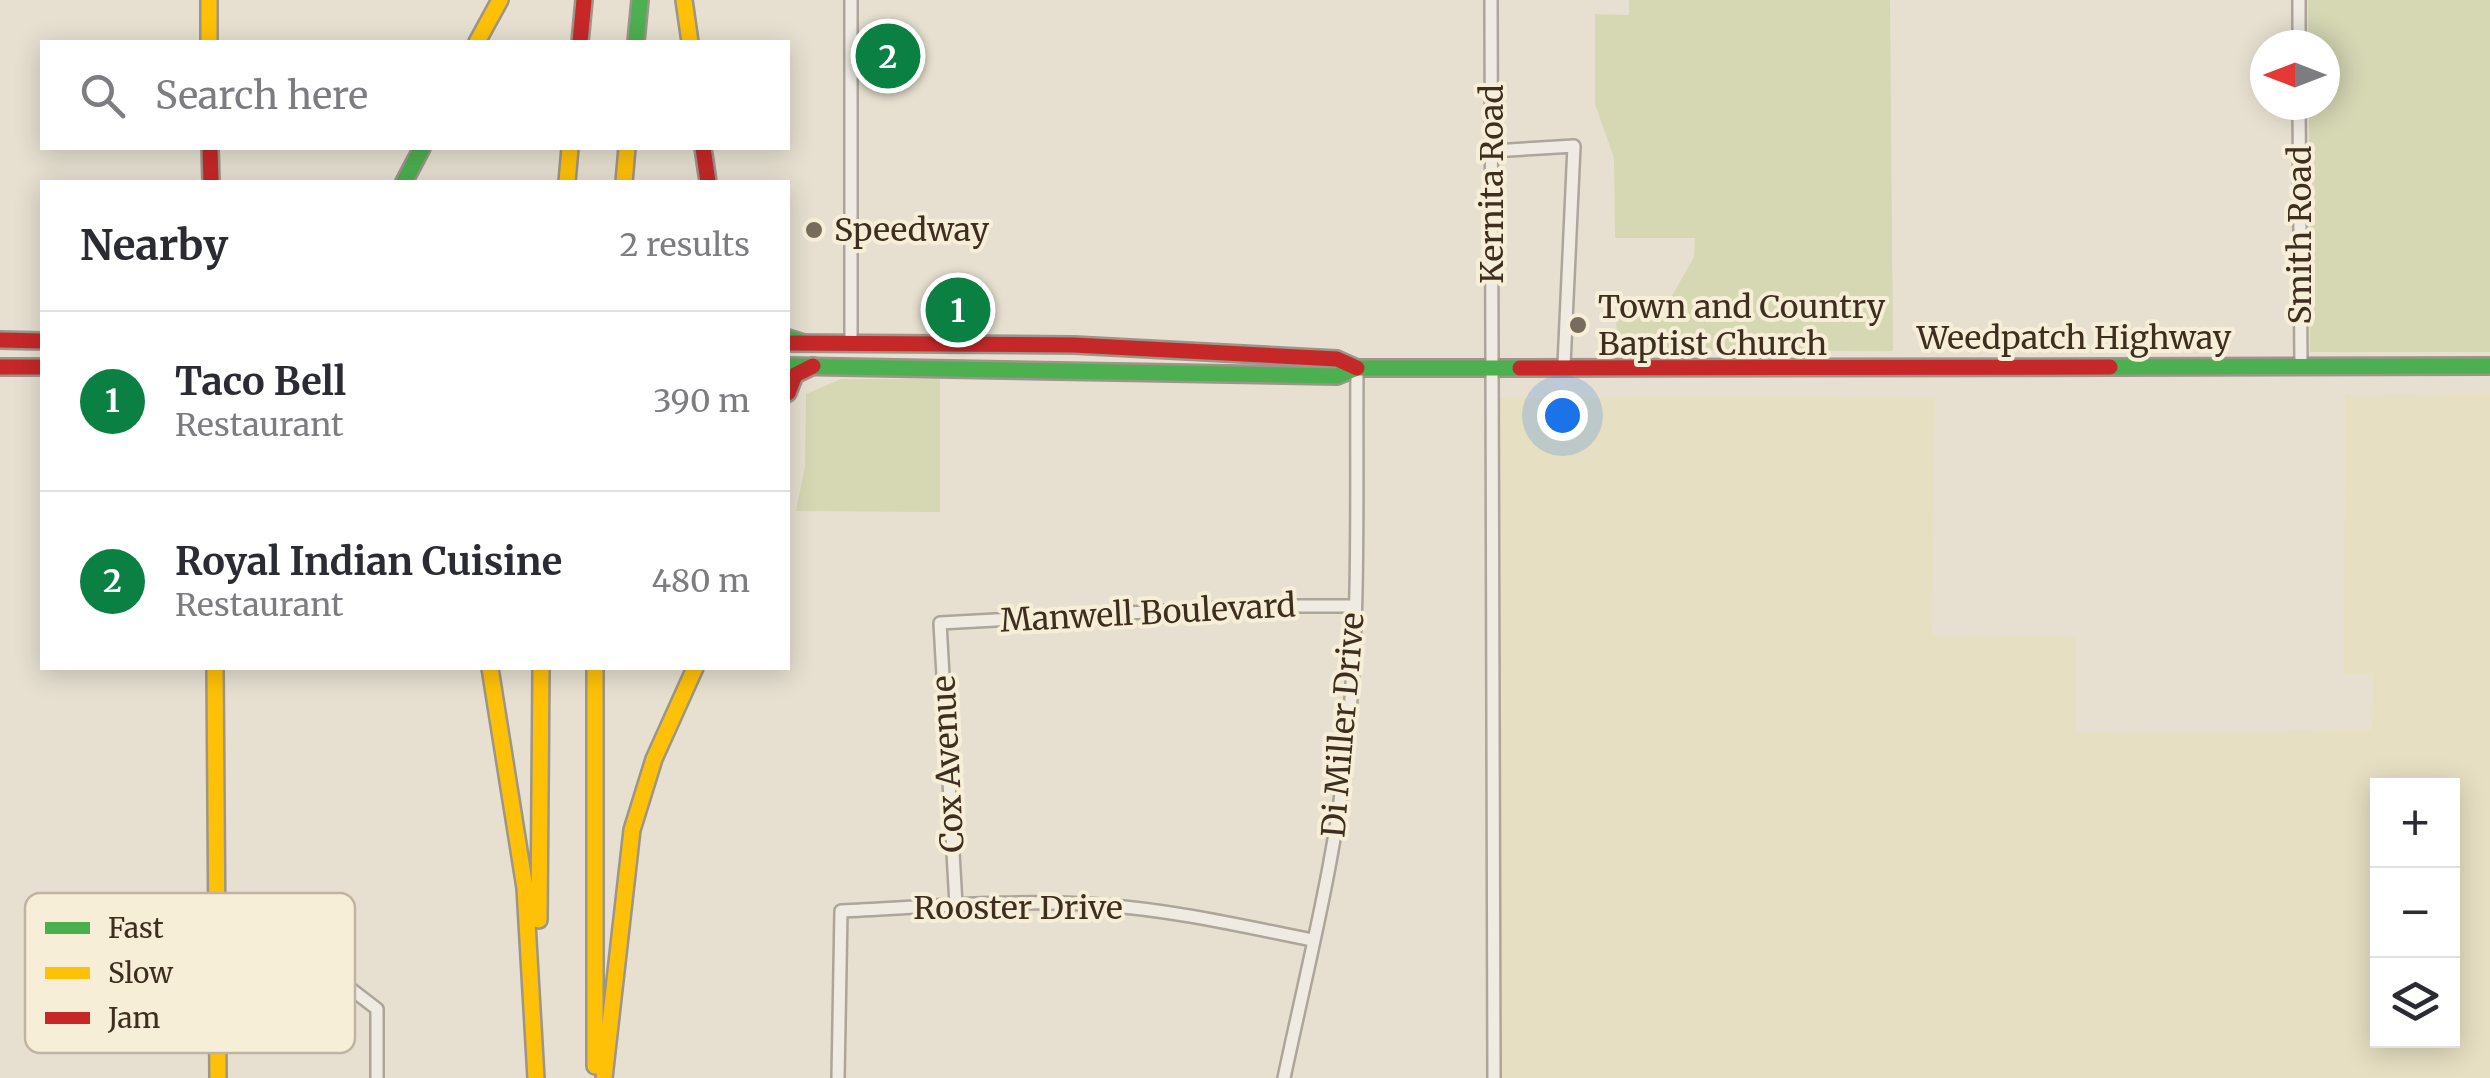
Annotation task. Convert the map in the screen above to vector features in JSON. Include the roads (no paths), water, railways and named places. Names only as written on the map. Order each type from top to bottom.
[{"type":"main road","points":[[208,0],[209,40]]},
{"type":"main road","points":[[478,40],[500,0]]},
{"type":"main road","points":[[580,40],[584,0]]},
{"type":"main road","points":[[636,40],[640,0]]},
{"type":"main road","points":[[684,0],[690,40]]},
{"type":"main road","points":[[210,150],[211,180]]},
{"type":"main road","points":[[405,180],[421,150]]},
{"type":"main road","points":[[567,180],[570,150]]},
{"type":"main road","points":[[624,180],[626,150]]},
{"type":"main road","points":[[703,150],[708,180]]},
{"type":"main road","points":[[0,340],[40,341]]},
{"type":"main road","name":"Weedpatch Highway","points":[[793,342],[1172,348],[1337,359],[1357,368]]},
{"type":"main road","name":"Weedpatch Highway","points":[[790,366],[1336,376],[1357,368],[1564,365],[2490,366]]},
{"type":"main road","points":[[0,367],[40,366]]},
{"type":"main road","points":[[790,388],[795,375],[814,366]]},
{"type":"main road","points":[[215,670],[217,893]]},
{"type":"main road","points":[[490,670],[525,888],[538,1078]]},
{"type":"main road","points":[[538,1078],[541,670]]},
{"type":"main road","points":[[595,670],[596,1078]]},
{"type":"main road","points":[[604,1078],[630,839],[654,755],[693,670]]},
{"type":"street","points":[[850,0],[852,343]]},
{"type":"street","name":"Kernita Road","points":[[1491,0],[1494,1078]]},
{"type":"street","points":[[2299,0],[2299,30]]},
{"type":"street","name":"Smith Road","points":[[2300,120],[2301,366]]},
{"type":"street","points":[[1492,151],[1574,146],[1564,365]]},
{"type":"street","name":"Di Miller Drive","points":[[1284,1078],[1342,788],[1355,606],[1357,368]]},
{"type":"street","name":"Manwell Boulevard","points":[[940,623],[1258,606],[1355,606]]},
{"type":"street","name":"Cox Avenue","points":[[940,623],[956,905]]},
{"type":"street","name":"Rooster Drive","points":[[838,1078],[841,911],[956,905],[1118,906],[1312,940]]},
{"type":"street","points":[[355,993],[377,1008],[376,1078]]},
{"type":"place","name":"Royal Indian Cuisine","points":[[888,56]]},
{"type":"place","name":"Speedway","points":[[814,230]]},
{"type":"place","name":"Taco Bell","points":[[958,310]]},
{"type":"place","name":"Town and Country Baptist Church","points":[[1578,325]]}]
